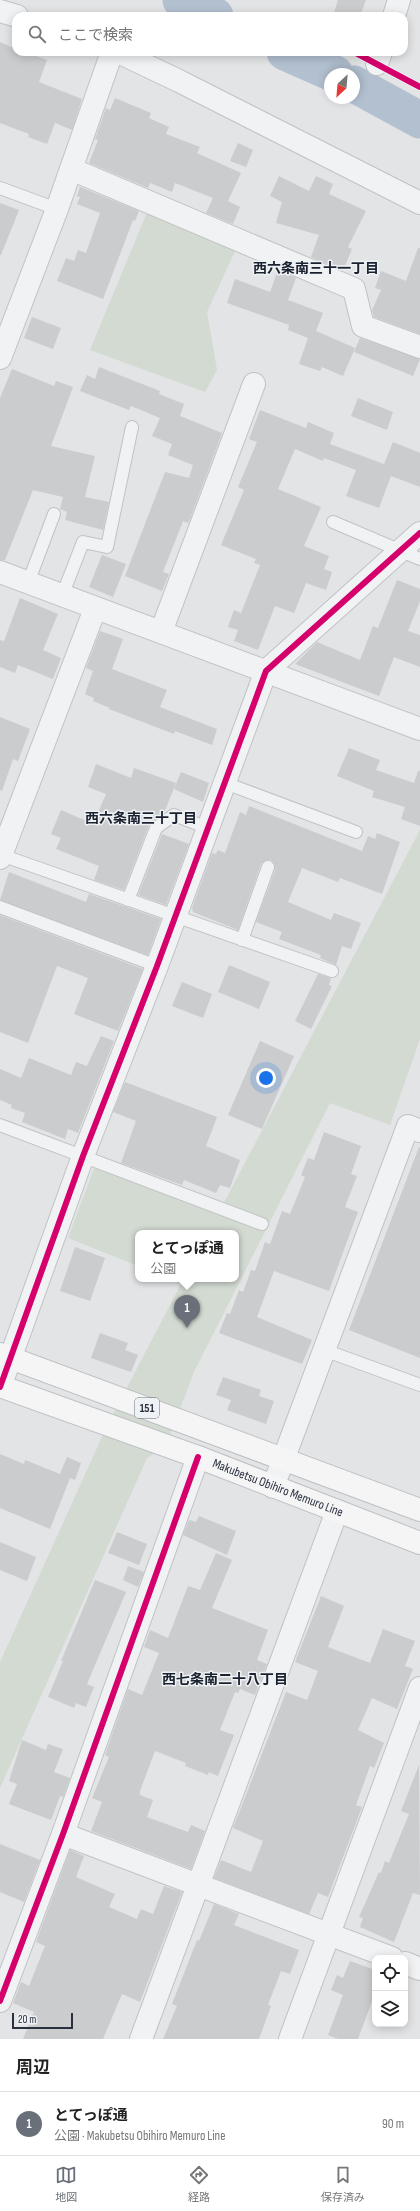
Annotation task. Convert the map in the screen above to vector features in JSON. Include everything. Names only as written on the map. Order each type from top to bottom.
[{"type":"main road","name":"151","points":[[5,1355],[420,1510]]},
{"type":"main road","name":"Makubetsu Obihiro Memuro Line","points":[[0,1386],[198,1458],[420,1543]]},
{"type":"street","points":[[395,12],[399,0]]},
{"type":"street","points":[[0,11],[12,15]]},
{"type":"street","points":[[0,358],[57,209],[111,56]]},
{"type":"street","points":[[126,56],[420,203]]},
{"type":"street","points":[[71,169],[354,289],[363,326],[420,347]]},
{"type":"street","points":[[161,632],[254,384]]},
{"type":"street","points":[[0,1386],[5,1355],[157,966],[266,671],[420,533]]},
{"type":"street","points":[[0,572],[95,609],[161,632],[420,729]]},
{"type":"street","points":[[1,856],[95,609]]},
{"type":"street","points":[[273,1487],[408,1126],[420,1131]]},
{"type":"street","points":[[0,2000],[63,1834],[198,1458]]},
{"type":"street","points":[[141,2039],[337,1511]]},
{"type":"street","points":[[290,2039],[420,1688]]},
{"type":"street","points":[[63,1834],[384,1955]]},
{"type":"street","points":[[408,1964],[420,1969]]},
{"type":"lane","points":[[0,188],[57,209]]},
{"type":"lane","points":[[62,596],[83,542],[107,547],[132,427]]},
{"type":"lane","points":[[28,583],[54,514]]},
{"type":"lane","points":[[333,522],[420,559]]},
{"type":"lane","points":[[225,783],[356,832]]},
{"type":"lane","points":[[128,900],[156,828],[174,815],[208,828]]},
{"type":"lane","points":[[1,856],[332,971]]},
{"type":"lane","points":[[242,940],[268,867]]},
{"type":"lane","points":[[0,907],[157,966]]},
{"type":"lane","points":[[0,1125],[262,1224]]},
{"type":"lane","points":[[324,1350],[420,1385]]},
{"type":"shaded area","points":[[148,210],[236,249],[207,312],[217,370],[205,392],[90,350]]},
{"type":"shaded area","points":[[420,830],[420,1039],[390,1125],[330,1103],[194,1372],[166,1446],[147,1458],[0,1788],[0,1662],[107,1426],[181,1284],[176,1282],[239,1282],[239,1230],[135,1230],[135,1265],[68,1238],[95,1166],[218,1214]]},
{"type":"building","points":[[338,0],[366,0],[362,12],[334,12]]},
{"type":"building","points":[[0,42],[12,47],[12,56],[36,56],[47,60],[39,82],[82,99],[72,130],[55,123],[47,144],[28,137],[29,134],[0,123]]},
{"type":"building","points":[[115,98],[151,113],[149,118],[169,127],[166,134],[200,147],[197,153],[241,173],[228,201],[240,207],[233,224],[206,213],[213,198],[175,183],[172,192],[150,183],[148,188],[89,163],[98,140],[95,139],[106,108],[110,110]]},
{"type":"building","points":[[238,143],[253,150],[246,167],[230,161]]},
{"type":"building","points":[[279,176],[309,191],[316,176],[333,184],[329,194],[366,211],[348,247],[352,249],[344,268],[339,266],[338,269],[311,257],[319,235],[276,223],[282,202],[270,196]]},
{"type":"building","points":[[80,187],[139,211],[135,221],[133,220],[103,299],[57,281],[66,258],[74,261],[78,250],[86,253],[100,213],[77,204],[80,197],[77,196]]},
{"type":"building","points":[[0,203],[19,210],[1,255],[0,255]]},
{"type":"building","points":[[418,248],[420,248],[420,334],[374,317],[372,310],[381,290],[375,288],[381,271],[406,281]]},
{"type":"building","points":[[278,270],[296,278],[288,300],[323,313],[316,331],[355,348],[343,376],[322,367],[320,371],[299,364],[308,338],[288,330],[289,325],[227,303],[235,279],[270,292]]},
{"type":"building","points":[[32,317],[61,328],[53,349],[24,338]]},
{"type":"building","points":[[360,338],[420,359],[413,376],[354,352]]},
{"type":"building","points":[[99,367],[160,391],[159,394],[184,404],[180,416],[222,433],[190,519],[188,523],[183,521],[163,572],[169,574],[162,591],[125,576],[165,472],[189,478],[193,465],[168,455],[172,444],[152,436],[160,418],[131,406],[129,410],[80,391],[87,375],[95,379]]},
{"type":"building","points":[[12,369],[54,386],[56,381],[73,387],[51,446],[95,456],[85,497],[109,502],[103,530],[65,520],[67,512],[60,509],[63,497],[33,490],[5,560],[0,560],[0,398]]},
{"type":"building","points":[[358,398],[393,412],[387,430],[351,416]]},
{"type":"building","points":[[260,410],[306,428],[308,422],[334,433],[330,444],[384,464],[393,442],[420,453],[420,487],[391,476],[379,508],[346,496],[356,470],[324,458],[323,461],[295,449],[278,489],[321,507],[304,546],[329,556],[324,569],[332,572],[326,590],[306,583],[294,613],[275,606],[258,650],[234,641],[238,630],[228,627],[234,610],[241,613],[260,565],[254,563],[256,559],[221,545],[244,490],[238,487],[257,442],[249,439]]},
{"type":"building","points":[[102,555],[126,564],[113,597],[89,587]]},
{"type":"building","points":[[397,580],[420,589],[420,601],[408,631],[420,635],[420,667],[394,657],[379,696],[295,664],[317,642],[360,660],[373,626],[378,628]]},
{"type":"building","points":[[20,598],[58,614],[43,650],[61,658],[53,679],[18,665],[15,673],[0,667],[0,640],[4,641]]},
{"type":"building","points":[[100,631],[123,639],[112,669],[167,690],[160,707],[217,729],[212,745],[175,731],[174,734],[109,709],[110,708],[93,701],[94,698],[85,694],[93,671],[86,668]]},
{"type":"building","points":[[0,717],[30,729],[18,761],[13,759],[2,791],[0,790]]},
{"type":"building","points":[[349,748],[380,760],[376,770],[414,783],[418,771],[420,771],[420,826],[401,819],[405,807],[372,797],[374,791],[337,776]]},
{"type":"building","points":[[96,764],[131,778],[134,768],[176,783],[164,813],[149,825],[124,890],[94,880],[99,866],[56,849],[61,838],[51,834],[61,810],[93,824],[106,794],[88,787]]},
{"type":"building","points":[[181,772],[209,783],[203,802],[174,789]]},
{"type":"building","points":[[249,806],[362,851],[368,836],[375,839],[377,833],[400,842],[382,894],[340,878],[338,882],[302,868],[288,902],[331,920],[334,913],[361,923],[351,949],[342,946],[336,965],[320,958],[321,955],[279,939],[282,932],[256,922],[275,870],[275,865],[271,860],[266,860],[261,864],[238,930],[193,912],[192,908],[212,853],[216,854],[218,850],[225,853],[240,812],[246,815]]},
{"type":"building","points":[[162,834],[189,844],[166,905],[138,895]]},
{"type":"building","points":[[9,872],[86,902],[89,894],[161,919],[148,955],[0,900]]},
{"type":"building","points":[[0,915],[143,969],[118,1031],[74,1014],[88,978],[57,966],[28,1043],[0,1032]]},
{"type":"building","points":[[229,965],[270,982],[259,1009],[218,992]]},
{"type":"building","points":[[318,974],[331,978],[329,985],[332,986],[311,1029],[295,1021]]},
{"type":"building","points":[[182,982],[212,994],[203,1018],[172,1006]]},
{"type":"building","points":[[101,1036],[114,1041],[78,1133],[68,1129],[65,1139],[22,1122],[25,1113],[11,1108],[12,1105],[0,1100],[0,1069],[21,1078],[29,1058],[71,1075],[76,1062],[87,1066]]},
{"type":"building","points":[[260,1041],[294,1056],[262,1129],[228,1115]]},
{"type":"building","points":[[125,1082],[217,1117],[206,1146],[240,1160],[230,1188],[220,1185],[216,1193],[184,1180],[182,1185],[121,1163],[136,1121],[113,1112]]},
{"type":"building","points":[[324,1132],[361,1146],[351,1174],[357,1176],[345,1207],[358,1212],[329,1291],[274,1271],[257,1317],[312,1340],[302,1364],[219,1333],[227,1313],[230,1314],[239,1290],[243,1292],[251,1270],[255,1271],[265,1242],[270,1244],[282,1211],[290,1214],[305,1177],[301,1175],[308,1158],[314,1160]]},
{"type":"building","points":[[419,1147],[420,1148],[420,1358],[349,1330]]},
{"type":"building","points":[[75,1247],[105,1258],[90,1301],[60,1291]]},
{"type":"building","points":[[100,1333],[128,1343],[125,1350],[138,1355],[131,1372],[91,1358]]},
{"type":"building","points":[[223,1377],[261,1390],[259,1396],[274,1401],[266,1424],[227,1410],[231,1400],[216,1395]]},
{"type":"building","points":[[0,1454],[24,1464],[25,1460],[60,1474],[67,1457],[81,1463],[75,1480],[70,1478],[50,1529],[0,1508]]},
{"type":"building","points":[[199,1516],[236,1531],[227,1555],[183,1535],[189,1520],[196,1522]]},
{"type":"building","points":[[117,1532],[147,1544],[139,1565],[108,1553]]},
{"type":"building","points":[[0,1542],[36,1557],[27,1581],[0,1570]]},
{"type":"building","points":[[216,1553],[232,1560],[212,1608],[268,1630],[257,1660],[267,1664],[255,1695],[240,1689],[238,1693],[235,1692],[220,1730],[234,1735],[218,1776],[209,1772],[208,1775],[185,1766],[186,1763],[155,1751],[140,1791],[140,1795],[153,1800],[147,1817],[188,1832],[191,1825],[205,1831],[191,1869],[91,1831],[102,1802],[92,1798],[109,1757],[105,1755],[128,1689],[142,1695],[159,1653],[144,1647],[150,1630],[168,1638],[188,1586],[200,1590]]},
{"type":"building","points":[[128,1566],[144,1572],[138,1587],[123,1580]]},
{"type":"building","points":[[95,1580],[126,1592],[87,1684],[94,1687],[86,1707],[76,1703],[74,1708],[48,1697],[63,1661],[61,1661]]},
{"type":"building","points":[[321,1596],[344,1606],[328,1647],[370,1663],[383,1629],[415,1641],[405,1666],[413,1669],[397,1709],[372,1698],[358,1730],[384,1743],[374,1768],[370,1766],[356,1805],[362,1807],[328,1897],[318,1893],[309,1914],[214,1878],[221,1860],[251,1872],[263,1841],[233,1828],[286,1692],[307,1700],[318,1671],[295,1662]]},
{"type":"building","points":[[22,1740],[46,1750],[48,1744],[63,1749],[54,1772],[70,1778],[63,1797],[60,1796],[51,1820],[9,1804],[17,1784],[9,1781]]},
{"type":"building","points":[[419,1765],[420,1895],[413,1893],[394,1942],[360,1927],[363,1918],[359,1917],[379,1872],[381,1873],[385,1861],[389,1863],[409,1814],[401,1811]]},
{"type":"building","points":[[0,1844],[40,1860],[24,1902],[0,1892]]},
{"type":"building","points":[[70,1850],[84,1856],[76,1877],[115,1894],[109,1907],[137,1919],[141,1909],[153,1914],[164,1886],[182,1892],[140,2002],[122,1994],[103,2039],[23,2039],[34,2012],[13,2003],[21,1982],[29,1986],[45,1946],[36,1942]]},
{"type":"building","points":[[214,1904],[239,1914],[234,1925],[299,1950],[290,1974],[281,1971],[268,2005],[271,2006],[259,2039],[163,2039],[177,2006],[172,2004],[197,1940],[199,1941]]},
{"type":"building","points":[[350,1961],[372,1969],[372,2001],[358,2039],[338,2039],[328,2035],[343,1995],[331,1990],[337,1975],[343,1978]]},
{"type":"waterway","points":[[181,0],[206,12]]},
{"type":"waterway","points":[[294,56],[324,69]]},
{"type":"waterway","points":[[360,87],[420,120]]},
{"type":"cycle path","points":[[362,56],[420,87]]},
{"type":"cycle path","points":[[0,1387],[83,1156],[157,966],[266,671],[420,533]]},
{"type":"cycle path","points":[[0,2001],[63,1834],[198,1457]]},
{"type":"place","name":"とてっぽ通","points":[[187,1328]]},
{"type":"district","name":"西六条南三十一丁目","points":[[316,268]]},
{"type":"district","name":"西六条南三十丁目","points":[[141,818]]},
{"type":"district","name":"西七条南二十八丁目","points":[[225,1679]]}]
